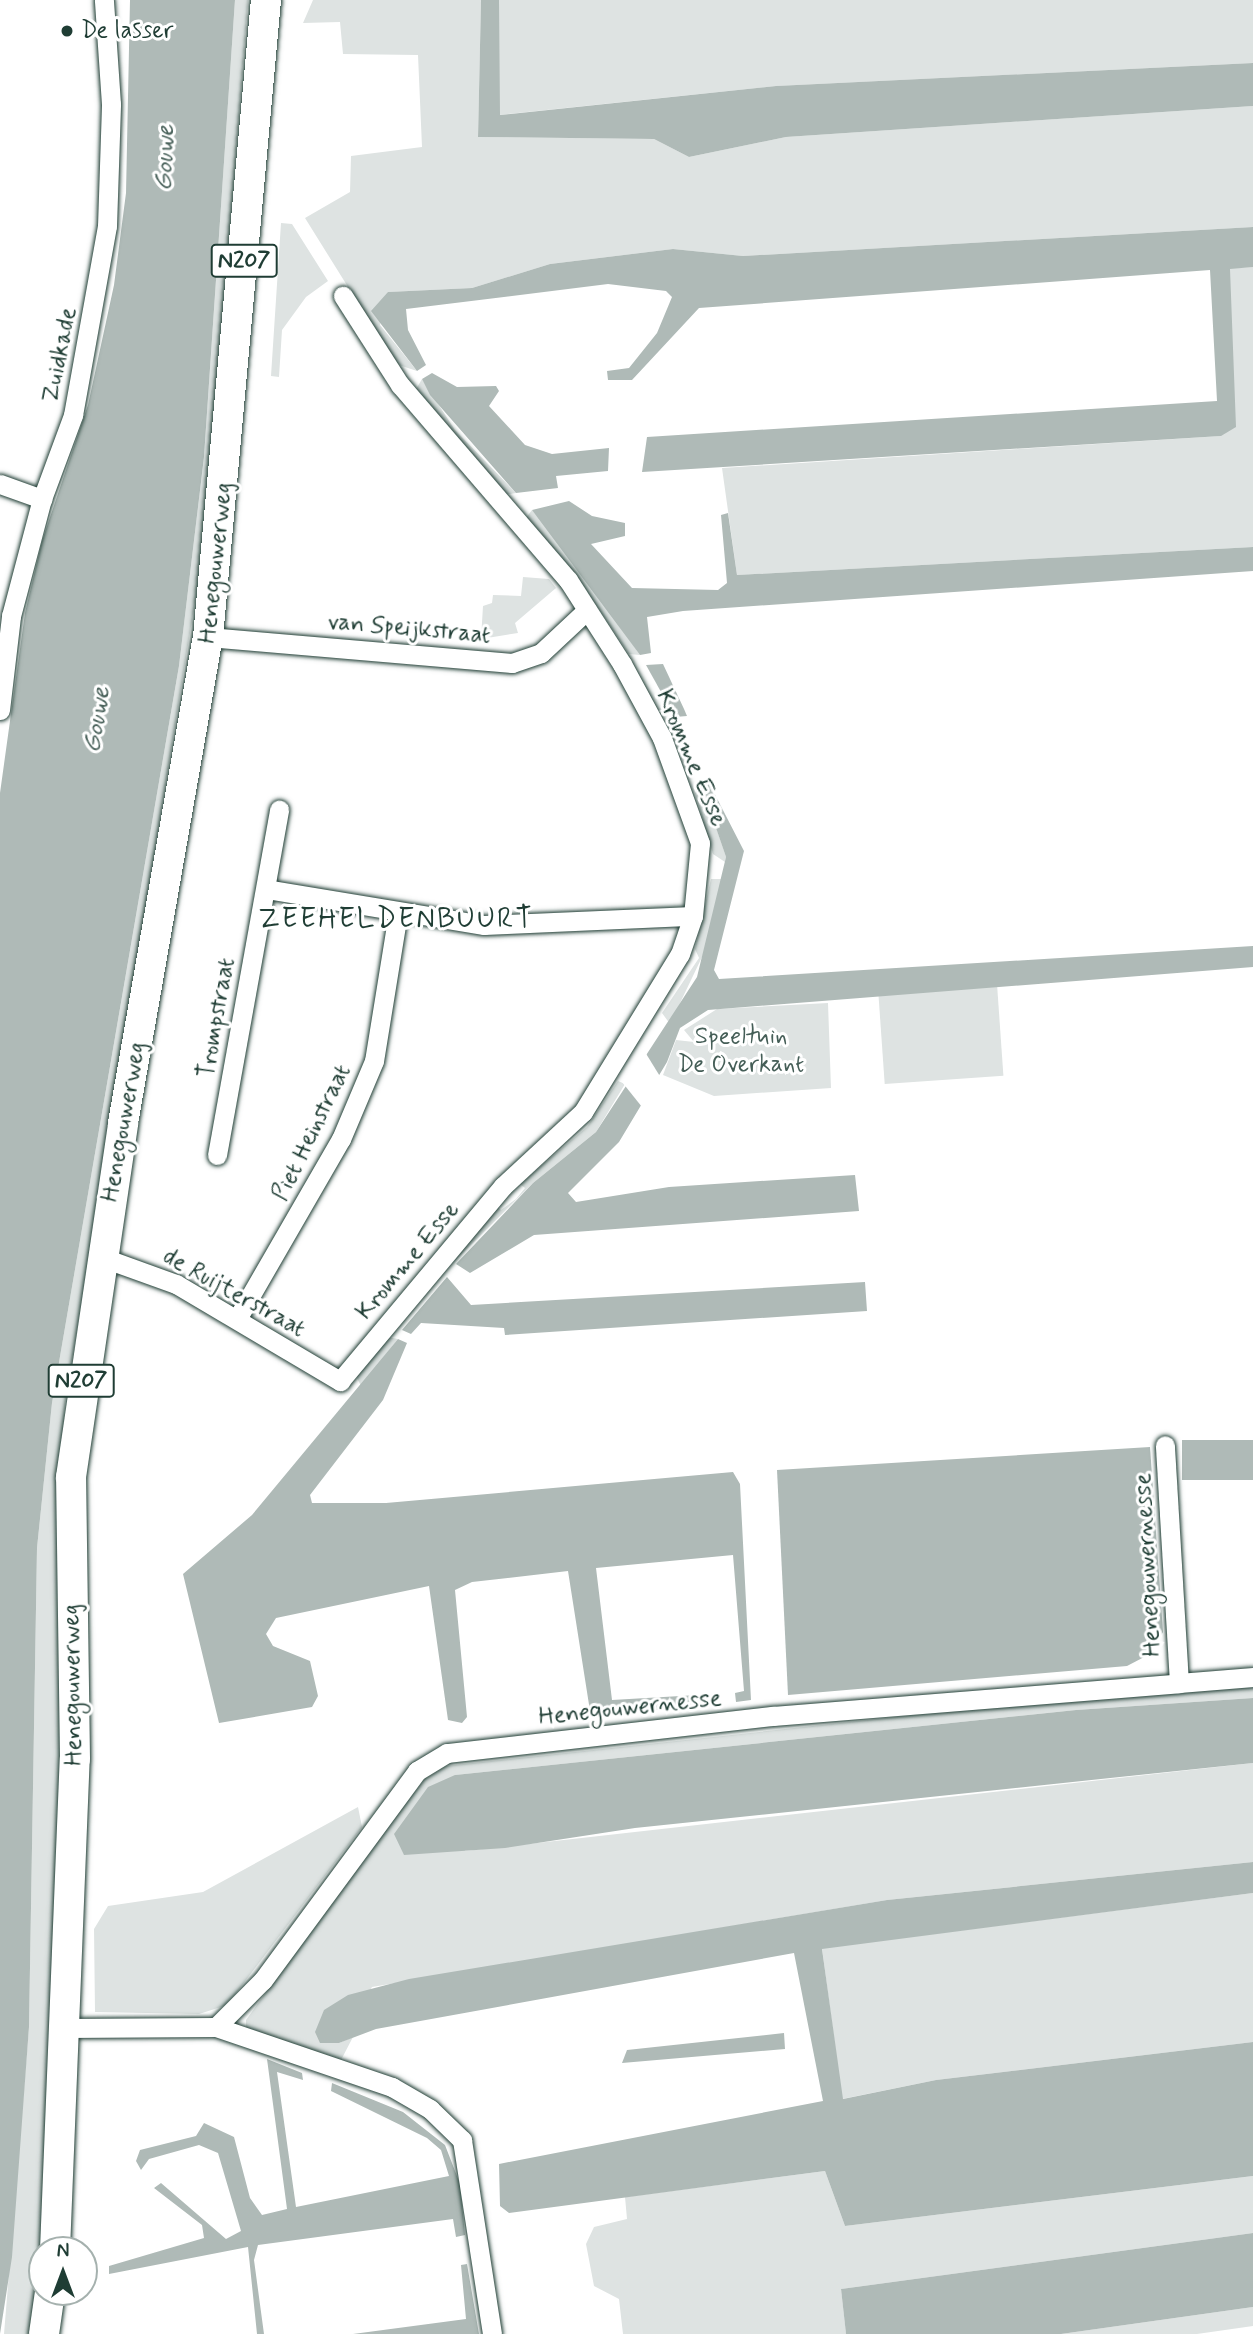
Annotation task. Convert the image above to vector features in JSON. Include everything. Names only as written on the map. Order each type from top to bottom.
[{"type":"main road","name":"Henegouwerweg","points":[[56,2236],[75,1759],[71,1477],[101,1257],[208,637],[265,0]]},
{"type":"main road","points":[[44,2334],[48,2306]]},
{"type":"street","name":"Zuidkade","points":[[0,710],[11,615],[42,499],[73,415],[107,226],[111,104],[104,0]]},
{"type":"street","name":"Kromme Esse","points":[[340,1381],[508,1181],[583,1112],[680,954],[693,916],[700,842],[662,738],[587,610],[400,385],[343,296]]},
{"type":"street","points":[[0,484],[42,499]]},
{"type":"street","name":"van Speijkstraat","points":[[208,637],[512,663],[541,653],[587,610]]},
{"type":"street","name":"Trompstraat","points":[[217,1155],[279,810]]},
{"type":"street","points":[[266,889],[398,913],[484,925],[693,916]]},
{"type":"street","name":"Piet Heinstraat","points":[[237,1319],[341,1139],[374,1061],[398,913]]},
{"type":"street","name":"de Ruijterstraat","points":[[101,1257],[170,1281],[340,1381]]},
{"type":"street","name":"Henegouwernesse","points":[[1165,1446],[1179,1683]]},
{"type":"street","name":"Henegouwernesse","points":[[216,2027],[263,1980],[417,1771],[447,1753],[773,1716],[1253,1677]]},
{"type":"street","points":[[66,2028],[216,2027],[393,2087],[449,2123],[463,2140],[469,2164],[492,2334]]},
{"type":"green space","points":[[235,0],[248,0],[205,540],[65,1403],[57,1547],[62,1725],[43,2236],[28,2236],[28,2306],[36,2306],[32,2334],[4,2334],[29,2027],[37,1548],[52,1403],[179,666],[204,457]]},
{"type":"green space","points":[[313,0],[481,0],[478,137],[654,139],[689,157],[786,137],[1253,106],[1253,227],[743,256],[673,249],[550,264],[472,288],[388,292],[380,325],[417,371],[396,364],[305,218],[350,192],[351,156],[422,147],[418,55],[343,54],[340,22],[303,23]]},
{"type":"green space","points":[[499,0],[1253,0],[1253,63],[776,86],[499,115]]},
{"type":"green space","points":[[281,223],[292,224],[328,281],[306,297],[282,330],[279,377],[271,376]]},
{"type":"green space","points":[[1253,267],[1253,547],[737,575],[722,468],[1221,436],[1230,268]]},
{"type":"green space","points":[[422,379],[455,430],[516,493],[504,495],[415,391]]},
{"type":"green space","points":[[532,510],[552,530],[640,655],[629,654],[579,579],[526,518]]},
{"type":"green space","points":[[523,577],[549,579],[556,588],[515,623],[518,633],[481,639],[483,606],[492,603],[493,595],[521,596]]},
{"type":"green space","points":[[701,782],[726,857],[725,862],[713,854],[695,793]]},
{"type":"green space","points":[[711,879],[724,879],[703,955],[670,1024],[662,1013],[699,958],[695,949]]},
{"type":"green space","points":[[997,984],[1003,1076],[885,1084],[878,992]]},
{"type":"green space","name":"Speeltuin De Overkant","points":[[828,1003],[831,1088],[714,1096],[663,1075],[676,1040],[694,1042],[684,1030],[717,1009]]},
{"type":"green space","points":[[618,1081],[625,1084],[596,1132],[533,1183],[453,1263],[496,1205],[501,1210],[516,1199],[525,1188],[520,1184],[587,1127]]},
{"type":"green space","points":[[387,1337],[398,1339],[361,1386],[356,1376]]},
{"type":"green space","points":[[1253,1687],[1253,1698],[1076,1710],[455,1775],[465,1851],[1253,1763],[1253,1862],[887,1900],[372,1987],[339,2043],[353,2037],[341,2060],[246,2030],[246,2020],[383,1832],[425,1779],[446,1766],[1071,1698]]},
{"type":"green space","points":[[358,1807],[362,1827],[227,2005],[199,2014],[95,2012],[94,1929],[108,1906],[203,1892]]},
{"type":"green space","points":[[1253,1893],[1253,2042],[936,2080],[842,2099],[822,1948]]},
{"type":"green space","points":[[825,2171],[845,2226],[1253,2176],[1253,2233],[841,2289],[846,2334],[623,2334],[619,2299],[594,2286],[586,2244],[594,2227],[627,2219],[625,2197]]},
{"type":"green space","points":[[1253,2307],[1253,2326],[1197,2334],[1061,2334]]},
{"type":"water","name":"Gouwe","points":[[130,0],[235,0],[204,457],[179,666],[52,1403],[37,1548],[29,2027],[12,2257],[0,2334],[0,793],[25,613],[42,541],[88,405],[114,285],[126,193]]},
{"type":"water","points":[[481,0],[499,0],[500,115],[776,86],[1253,63],[1253,106],[786,137],[689,157],[654,139],[478,137]]},
{"type":"water","points":[[1253,227],[1253,267],[1230,269],[1236,427],[1221,436],[642,472],[647,437],[1217,401],[1210,270],[699,308],[632,380],[608,380],[607,371],[629,368],[657,333],[672,297],[666,291],[608,284],[406,309],[408,330],[426,365],[417,371],[371,311],[388,292],[472,288],[550,264],[673,249],[743,256]]},
{"type":"water","points":[[432,373],[457,387],[496,386],[499,391],[489,406],[525,445],[552,454],[609,448],[608,471],[556,476],[558,488],[516,493],[430,395],[422,379]]},
{"type":"water","points":[[569,501],[592,516],[625,523],[625,536],[591,544],[632,588],[718,590],[727,583],[721,515],[728,513],[737,575],[1253,547],[1253,571],[683,611],[647,617],[651,653],[640,655],[532,510]]},
{"type":"water","points":[[663,664],[687,716],[675,717],[646,665]]},
{"type":"water","points":[[707,779],[744,851],[714,970],[719,979],[1253,946],[1253,967],[708,1010],[680,1028],[667,1062],[619,1142],[568,1193],[576,1202],[669,1187],[855,1175],[859,1211],[534,1235],[470,1273],[456,1264],[533,1183],[596,1132],[697,977],[726,857],[701,784]]},
{"type":"water","points":[[447,1277],[471,1305],[865,1282],[867,1311],[505,1335],[504,1328],[421,1323],[411,1334],[402,1330]]},
{"type":"water","points":[[398,1339],[407,1343],[383,1400],[310,1495],[312,1503],[386,1503],[733,1472],[740,1484],[751,1700],[736,1702],[735,1693],[744,1691],[733,1555],[596,1568],[612,1700],[715,1694],[716,1704],[596,1716],[590,1711],[568,1571],[472,1582],[455,1590],[467,1717],[462,1723],[448,1720],[429,1586],[276,1618],[266,1634],[273,1646],[310,1661],[318,1696],[312,1707],[219,1723],[183,1574],[252,1515]]},
{"type":"water","points":[[1182,1440],[1253,1440],[1253,1480],[1182,1480]]},
{"type":"water","points":[[1150,1447],[1163,1632],[1150,1654],[1127,1666],[788,1695],[777,1470]]},
{"type":"water","points":[[1253,1698],[1253,1763],[635,1828],[505,1848],[404,1855],[394,1834],[428,1787],[455,1775],[1076,1710]]},
{"type":"water","points":[[1253,1862],[1253,1893],[822,1949],[843,2099],[936,2080],[1253,2042],[1253,2176],[845,2226],[825,2171],[509,2213],[500,2206],[499,2164],[823,2101],[794,1953],[376,2029],[339,2043],[320,2043],[315,2032],[324,2010],[348,1995],[409,1979],[887,1900]]},
{"type":"water","points":[[784,2033],[785,2049],[622,2063],[627,2050]]},
{"type":"water","points":[[267,2059],[302,2073],[303,2080],[277,2072],[296,2207],[449,2176],[441,2150],[427,2138],[331,2091],[332,2083],[403,2112],[445,2145],[460,2184],[465,2235],[456,2237],[453,2219],[258,2245],[254,2260],[264,2334],[257,2334],[248,2247],[109,2274],[109,2266],[204,2238],[202,2225],[154,2188],[161,2183],[226,2239],[241,2231],[218,2153],[199,2145],[149,2159],[141,2170],[136,2161],[140,2150],[196,2136],[204,2123],[234,2137],[250,2198],[262,2215],[287,2209]]},
{"type":"water","points":[[1253,2233],[1253,2307],[1061,2334],[846,2334],[841,2289]]},
{"type":"water","points":[[467,2264],[479,2334],[353,2334],[466,2319],[461,2265]]},
{"type":"pier","points":[[645,1052],[661,1078],[642,1107],[622,1082]]},
{"type":"place","name":"De lasser","points":[[67,31]]},
{"type":"district","name":"ZEEHELDENBUURT","points":[[396,920]]}]
